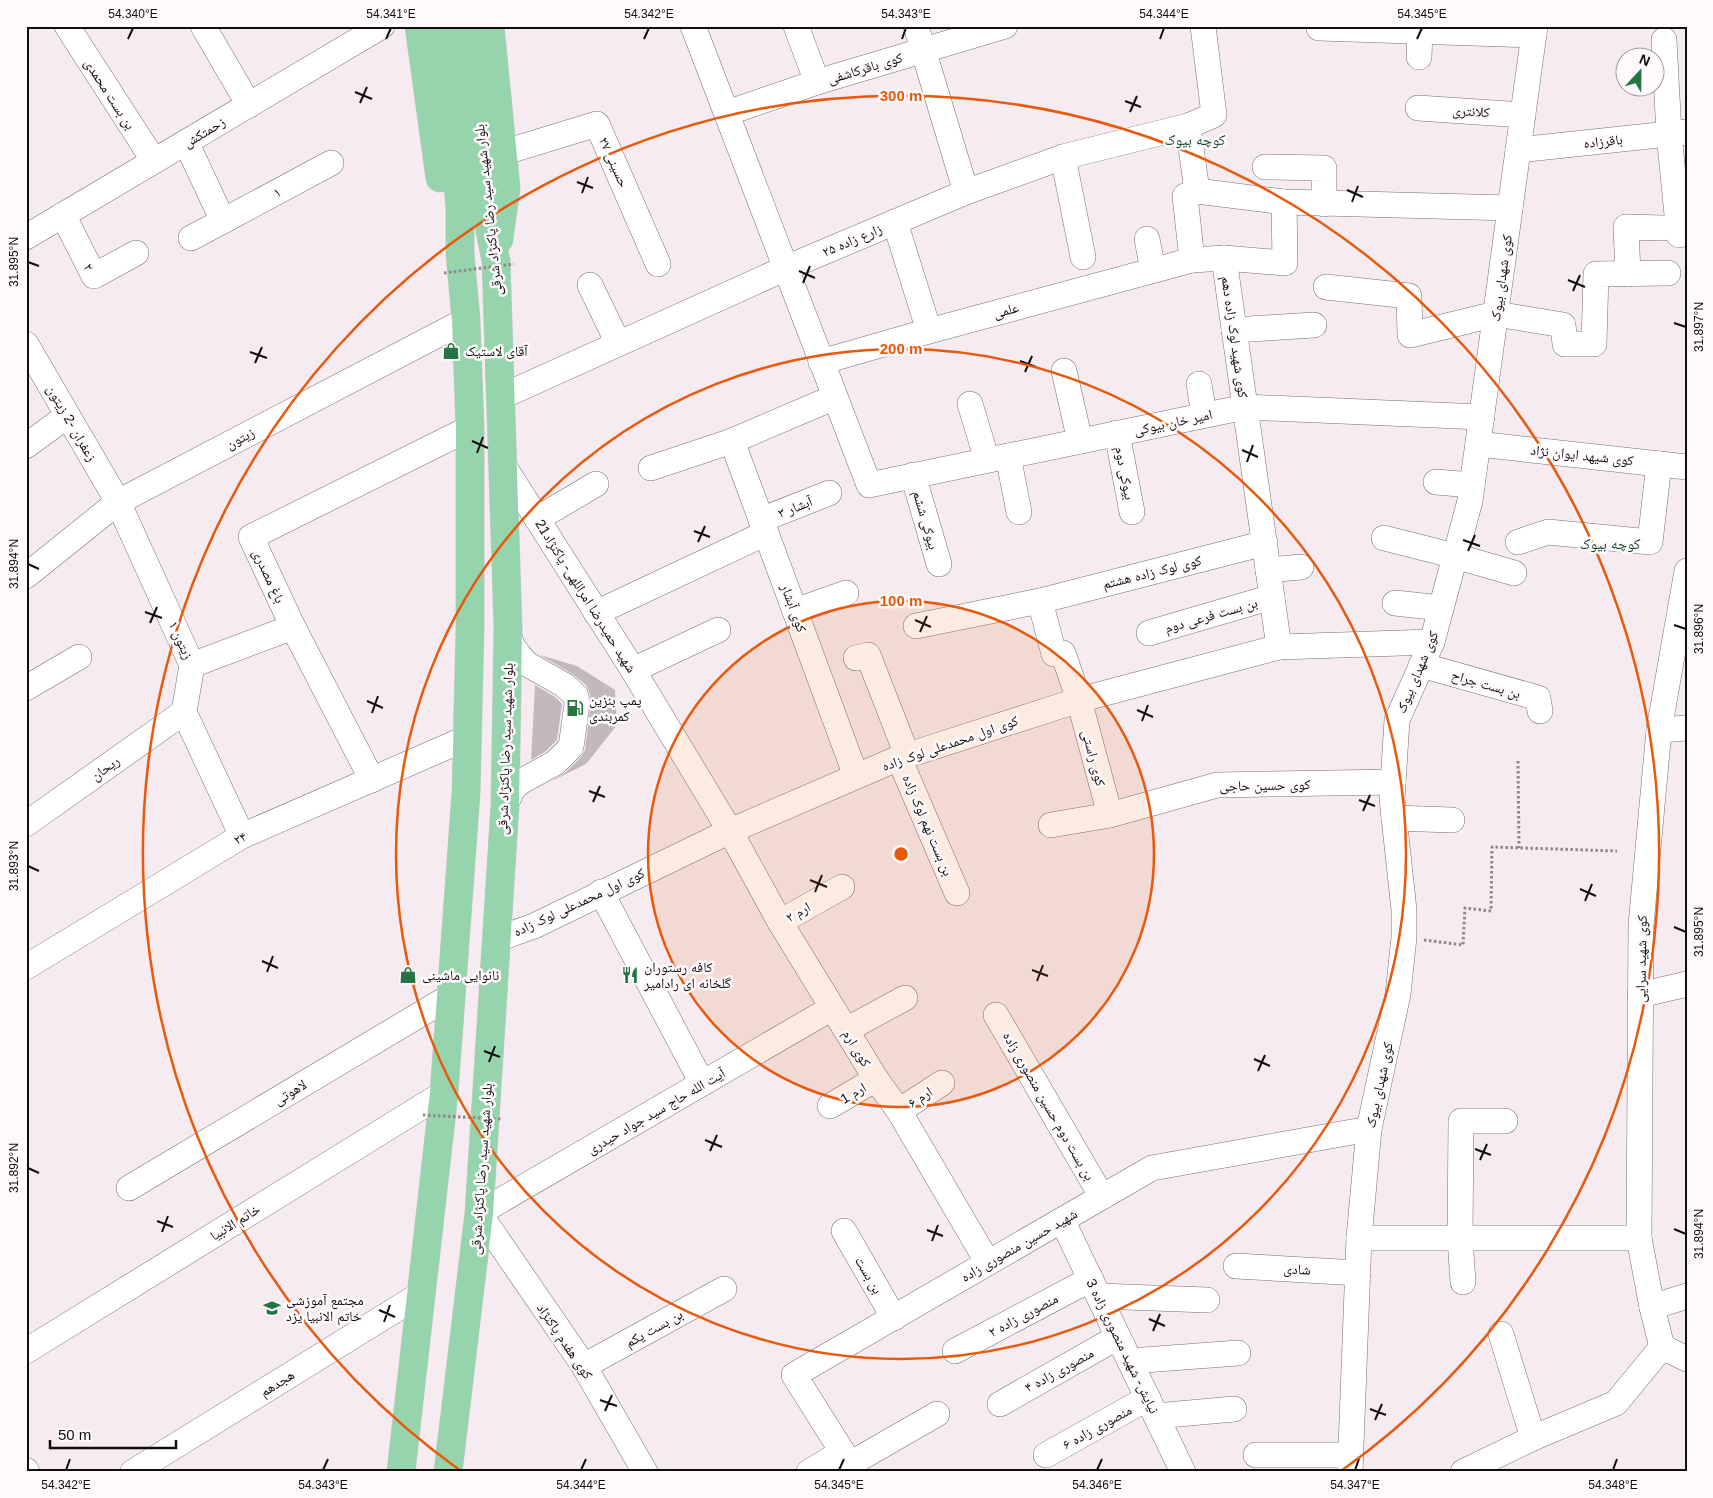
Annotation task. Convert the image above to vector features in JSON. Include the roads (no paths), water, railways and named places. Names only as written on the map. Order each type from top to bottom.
[{"type":"main road","points":[[419,26],[452,269]]},
{"type":"main road","name":"بلوار شهید سید رضا پاکنژاد شرقی","points":[[401,1472],[444,1093],[466,793],[468,738],[470,428],[466,320],[452,269],[460,208],[444,26]]},
{"type":"main road","name":"بلوار شهید سید رضا پاکنژاد شرقی","points":[[448,1472],[479,1213],[505,804],[508,634],[500,397],[505,266],[485,205],[471,26]]},
{"type":"main road","points":[[490,26],[506,188],[505,266]]},
{"type":"street","name":"بن بست محمدی","points":[[67,26],[154,161]]},
{"type":"street","points":[[203,26],[249,105]]},
{"type":"street","name":"زحمتکش","points":[[26,237],[249,105],[351,34],[382,26]]},
{"type":"street","points":[[651,468],[732,441],[835,397],[694,26]]},
{"type":"street","points":[[796,26],[817,82]]},
{"type":"street","points":[[916,26],[966,192]]},
{"type":"street","name":"کوی باقرکاشفی","points":[[727,113],[817,82],[1005,26]]},
{"type":"street","points":[[1197,191],[1188,126],[1214,115],[1203,26]]},
{"type":"street","points":[[1319,28],[1535,30]]},
{"type":"street","points":[[1419,57],[1428,30]]},
{"type":"street","name":"کوی شهدای بیوک","points":[[1350,1463],[1359,1238],[1369,1130],[1398,994],[1404,937],[1404,910],[1392,799],[1397,720],[1432,642],[1470,501],[1535,30]]},
{"type":"street","points":[[1628,274],[1626,228],[1671,231],[1678,133],[1664,40]]},
{"type":"street","name":"کلانتری","points":[[1418,108],[1523,115]]},
{"type":"street","name":"حسینی ۲۷","points":[[502,153],[597,124],[658,264]]},
{"type":"street","name":"زارع زاده ۲۵","points":[[500,397],[786,268],[966,192],[1063,157],[1188,126]]},
{"type":"street","name":"باقرزاده","points":[[1518,150],[1678,133]]},
{"type":"street","points":[[186,142],[223,221]]},
{"type":"street","points":[[1063,157],[1083,257]]},
{"type":"street","name":"۱","points":[[191,238],[331,163]]},
{"type":"street","points":[[1265,167],[1324,168],[1324,204]]},
{"type":"street","points":[[1192,260],[1185,196],[1197,191],[1284,202],[1510,208]]},
{"type":"street","points":[[1224,258],[1285,263],[1284,202]]},
{"type":"street","name":"۲","points":[[63,215],[94,276],[136,253]]},
{"type":"street","points":[[895,222],[928,331]]},
{"type":"street","points":[[1147,238],[1153,270]]},
{"type":"street","name":"کوی شهید لوک زاده دهم","points":[[1192,260],[1224,258],[1279,647]]},
{"type":"street","name":"علمی","points":[[822,362],[928,331],[1192,260]]},
{"type":"street","points":[[1326,287],[1409,296],[1410,334],[1496,314],[1563,325],[1565,344],[1594,344],[1596,274],[1668,273]]},
{"type":"street","points":[[590,285],[618,343]]},
{"type":"street","name":"زیتون","points":[[26,576],[118,502],[466,320]]},
{"type":"street","points":[[1234,330],[1314,325]]},
{"type":"street","name":"زعفران -2 زیتون","points":[[26,344],[118,502]]},
{"type":"street","points":[[1064,371],[1080,441]]},
{"type":"street","points":[[1199,384],[1204,415]]},
{"type":"street","name":"امیر خان بیوکی","points":[[835,397],[869,485],[1245,407],[1482,417]]},
{"type":"street","points":[[970,404],[997,458],[1019,512]]},
{"type":"street","points":[[26,446],[67,416]]},
{"type":"street","name":"باغ مصدری","points":[[372,780],[293,627],[251,537],[470,428]]},
{"type":"street","name":"بیوکی دوم","points":[[1117,433],[1132,512]]},
{"type":"street","name":"کوی آبشار","points":[[732,441],[856,776]]},
{"type":"street","name":"کوی شیهد ایوان نژاد","points":[[1478,444],[1687,467]]},
{"type":"street","points":[[1518,542],[1548,532],[1650,542],[1659,464]]},
{"type":"street","name":"شهید حمیدرضا امراللهی- پاکنژاد21","points":[[503,465],[632,670],[730,831]]},
{"type":"street","name":"بیوکی ششم","points":[[913,476],[939,564]]},
{"type":"street","points":[[1436,482],[1472,485]]},
{"type":"street","points":[[537,519],[596,484]]},
{"type":"street","name":"آبشار ۳","points":[[596,613],[829,493]]},
{"type":"street","name":"زیتون ۱","points":[[118,502],[192,665],[184,712]]},
{"type":"street","points":[[1384,538],[1514,573]]},
{"type":"street","name":"کوی لوک زاده هشتم","points":[[916,626],[1040,601],[1264,543]]},
{"type":"street","points":[[1268,570],[1301,567]]},
{"type":"street","name":"کوی شهید سرایی","points":[[1662,1347],[1652,1307],[1639,1238],[1641,925],[1659,730],[1684,603],[1687,571]]},
{"type":"street","points":[[795,611],[846,593]]},
{"type":"street","name":"بن بست فرعی دوم","points":[[1149,633],[1272,597]]},
{"type":"street","points":[[1040,601],[1054,654],[1064,654],[1078,700]]},
{"type":"street","points":[[1395,603],[1441,608]]},
{"type":"street","points":[[192,665],[293,627]]},
{"type":"street","points":[[632,670],[718,630]]},
{"type":"street","points":[[505,804],[514,787],[556,763],[571,747],[577,704],[576,696],[564,685],[527,664],[513,647],[508,634]]},
{"type":"street","name":"کوی اول محمدعلی لوک زاده","points":[[497,939],[534,926],[730,831],[856,776],[903,757],[1078,700],[1279,647],[1432,642]]},
{"type":"street","name":"بن بست نهم لوک زاده","points":[[856,658],[868,655],[903,757],[957,893]]},
{"type":"street","points":[[26,688],[79,657]]},
{"type":"street","name":"بن بست جراح","points":[[1421,665],[1538,698],[1540,711]]},
{"type":"street","name":"کوی راستی","points":[[1078,700],[1110,815]]},
{"type":"street","points":[[184,712],[242,836]]},
{"type":"street","name":"ریحان","points":[[26,824],[184,712]]},
{"type":"street","points":[[1659,730],[1687,728]]},
{"type":"street","name":"۲۴","points":[[26,967],[242,836],[468,738]]},
{"type":"street","name":"کوی حسین حاجی","points":[[1051,825],[1110,815],[1217,785],[1393,782]]},
{"type":"street","points":[[1394,818],[1452,820]]},
{"type":"street","name":"کوی ارم","points":[[730,831],[780,922],[876,1079],[899,1111],[988,1263]]},
{"type":"street","name":"ارم ۲","points":[[780,922],[842,887]]},
{"type":"street","points":[[601,892],[702,1083]]},
{"type":"street","points":[[1640,995],[1687,984]]},
{"type":"street","name":"لاهوتی","points":[[129,1188],[451,996]]},
{"type":"street","points":[[846,1030],[905,998]]},
{"type":"street","name":"آیت الله حاج سید جواد حیدری","points":[[479,1213],[832,1008]]},
{"type":"street","name":"بن بست دوم حسین منصوری زاده","points":[[996,1015],[1102,1197]]},
{"type":"street","name":"ارم 1","points":[[830,1106],[876,1079]]},
{"type":"street","name":"ارم ۶","points":[[899,1111],[942,1083]]},
{"type":"street","name":"خاتم الانبیا","points":[[26,1351],[444,1093]]},
{"type":"street","points":[[1463,1282],[1460,1238],[1460,1121],[1505,1122]]},
{"type":"street","name":"شهید حسین منصوری زاده","points":[[849,1463],[794,1375],[1152,1168],[1369,1130]]},
{"type":"street","name":"کوی هفدم پاکنژاد","points":[[479,1213],[584,1366],[645,1472]]},
{"type":"street","name":"نیایش- شهید منصوری زاده 3","points":[[1062,1220],[1152,1407],[1173,1468]]},
{"type":"street","name":"بن بست","points":[[844,1231],[894,1318]]},
{"type":"street","points":[[1359,1238],[1639,1238]]},
{"type":"street","name":"شادی","points":[[1236,1266],[1358,1273]]},
{"type":"street","points":[[1095,1288],[1207,1300]]},
{"type":"street","name":"منصوری زاده ۲","points":[[955,1351],[1095,1288]]},
{"type":"street","name":"بن بست یکم","points":[[584,1366],[724,1290]]},
{"type":"street","name":"هجدهم","points":[[133,1472],[421,1294]]},
{"type":"street","points":[[1652,1307],[1687,1296]]},
{"type":"street","points":[[1501,1334],[1533,1438]]},
{"type":"street","name":"منصوری زاده ۴","points":[[1000,1404],[1118,1337]]},
{"type":"street","points":[[1463,1472],[1533,1438],[1616,1403],[1662,1347],[1687,1359]]},
{"type":"street","points":[[1130,1361],[1238,1352]]},
{"type":"street","points":[[1152,1407],[1234,1409]]},
{"type":"street","name":"منصوری زاده ۶","points":[[1046,1455],[1152,1407]]},
{"type":"street","points":[[809,1472],[849,1463],[937,1414]]},
{"type":"street","points":[[1256,1455],[1350,1463]]},
{"type":"place","name":"آقای لاستیک","points":[[451,351]]},
{"type":"place","name":"پمپ بنزین کمربندی","points":[[575,708]]},
{"type":"place","name":"نانوایی ماشینی","points":[[408,975]]},
{"type":"place","name":"کافه رستوران گلخانه ای رادامیر","points":[[630,975]]},
{"type":"place","name":"مجتمع آموزشی خاتم الانبیا یزد","points":[[272,1308]]},
{"type":"district","name":"کوچه بیوک","points":[[1195,139]]},
{"type":"district","name":"کوچه بیوک","points":[[1610,543]]}]
